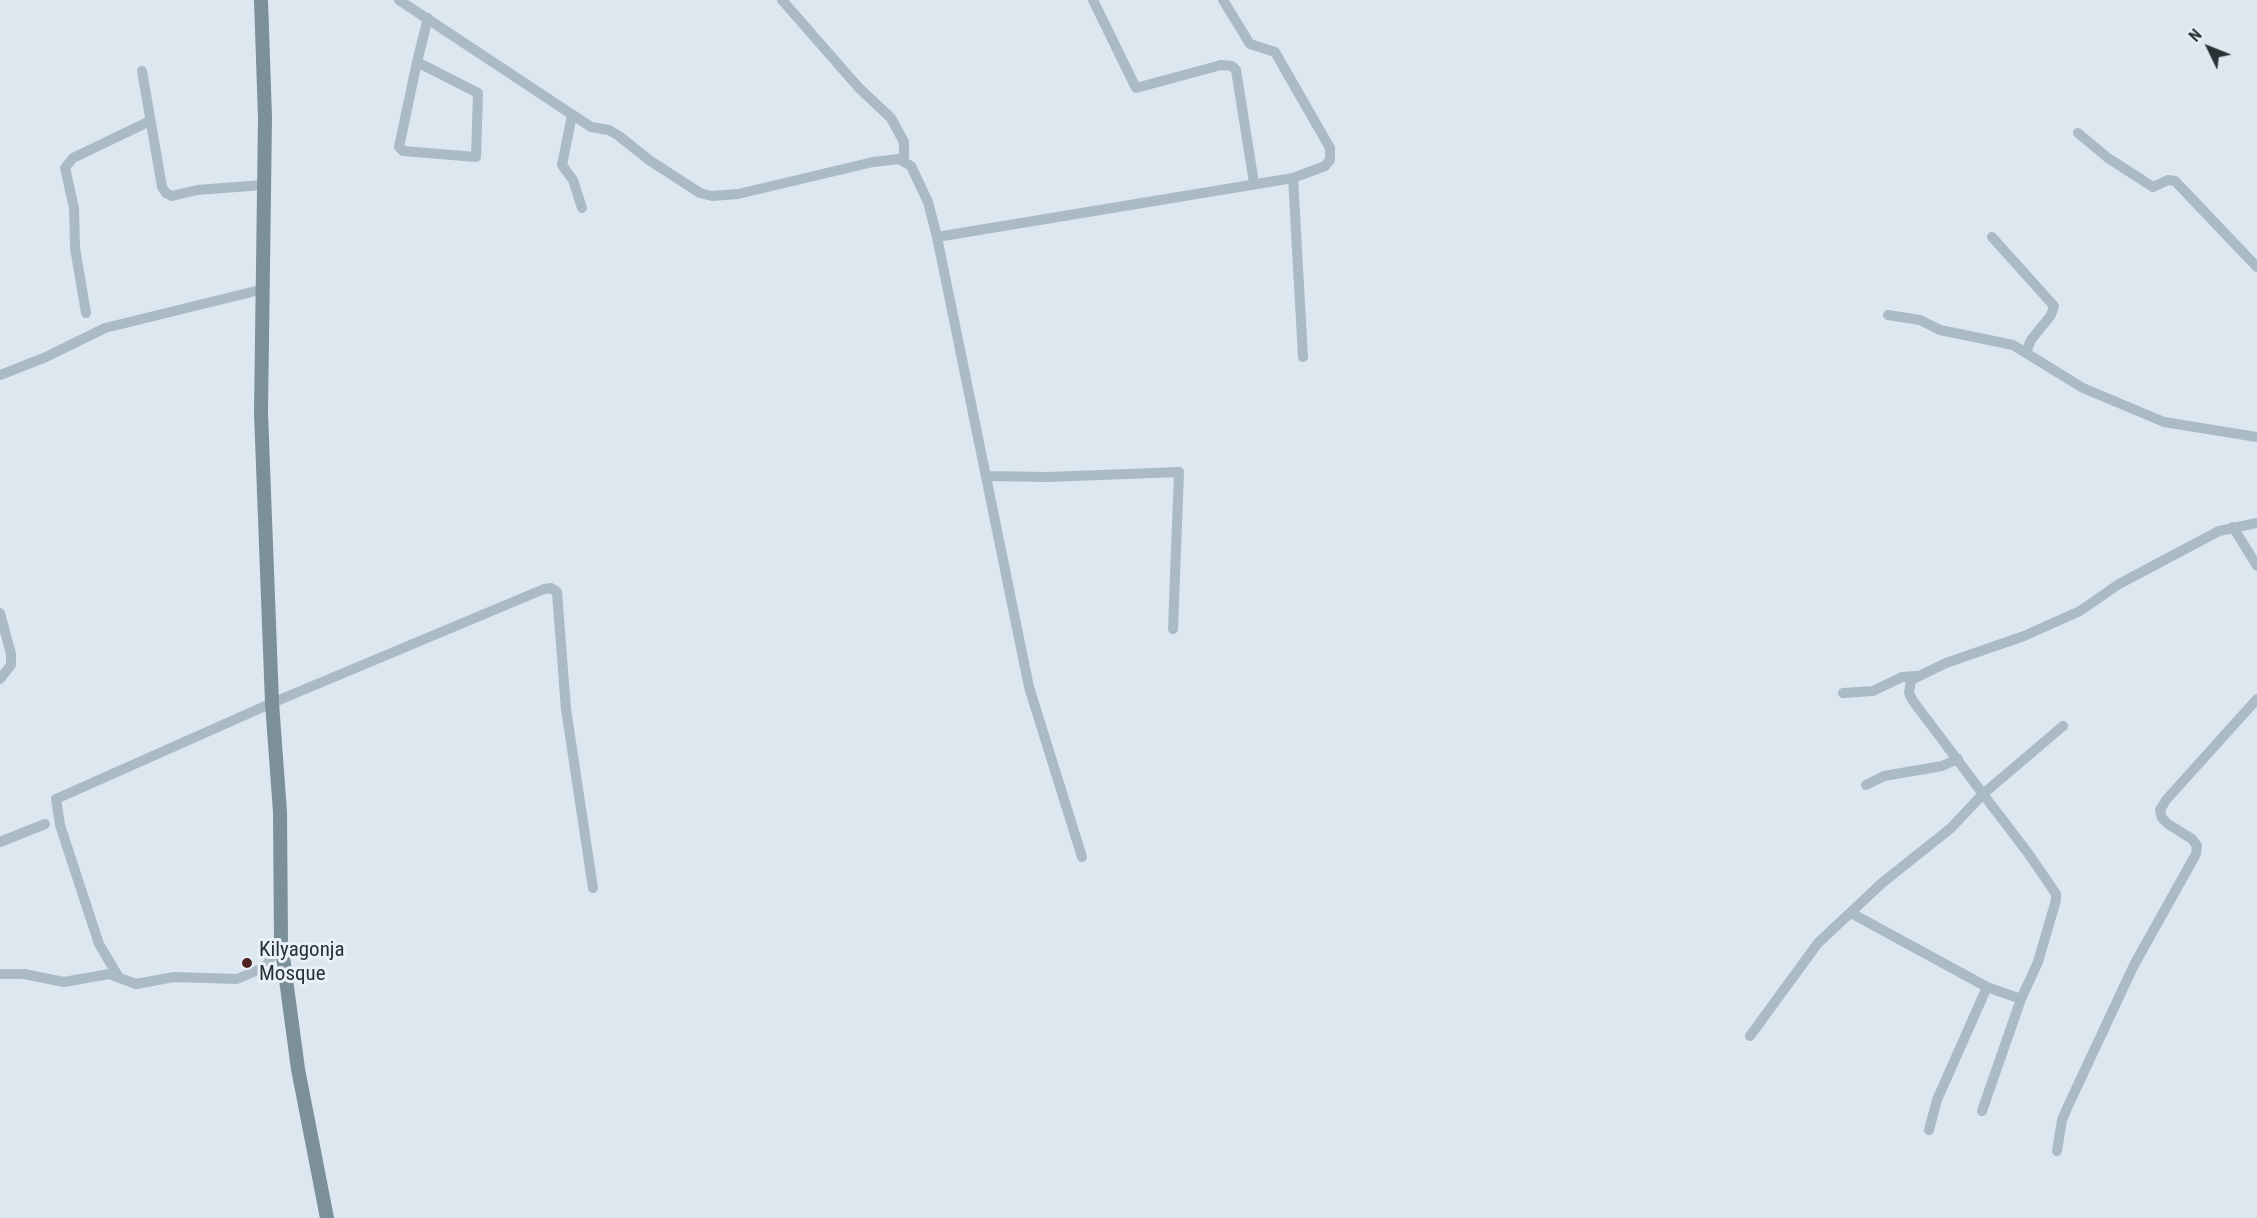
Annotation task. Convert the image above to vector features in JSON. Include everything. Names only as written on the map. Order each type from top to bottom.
[{"type":"street","points":[[261,0],[265,118],[261,413],[272,703],[280,812],[281,942],[298,1069],[327,1218]]},
{"type":"street","points":[[399,0],[591,127],[609,130],[690,188],[712,196],[738,194],[873,162],[895,159],[904,161],[915,172],[928,202],[937,237],[1029,687],[1082,857]]},
{"type":"street","points":[[782,0],[859,88],[891,118],[904,141],[904,161]]},
{"type":"street","points":[[1093,0],[1136,88],[1221,65],[1232,66],[1236,70],[1254,183]]},
{"type":"street","points":[[937,237],[1293,178],[1325,166],[1330,160],[1330,148],[1275,51],[1250,44],[1223,0]]},
{"type":"street","points":[[417,62],[478,93],[476,157],[403,151],[399,147],[417,62],[428,18]]},
{"type":"street","points":[[142,71],[162,186],[172,196],[197,190],[263,185]]},
{"type":"street","points":[[572,115],[562,165],[573,180],[582,208]]},
{"type":"street","points":[[86,313],[75,248],[74,208],[64,168],[73,158],[150,121]]},
{"type":"street","points":[[2078,133],[2108,158],[2153,187],[2168,180],[2175,181],[2257,267]]},
{"type":"street","points":[[1293,178],[1303,357]]},
{"type":"street","points":[[1992,237],[2054,306],[2051,315],[2031,340],[2026,352]]},
{"type":"street","points":[[0,375],[46,357],[105,328],[264,289]]},
{"type":"street","points":[[1888,315],[1920,320],[1940,330],[2013,345],[2092,393],[2164,422],[2257,437]]},
{"type":"street","points":[[986,476],[1048,477],[1179,472],[1173,629]]},
{"type":"street","points":[[1843,693],[1873,691],[1902,677],[1916,676],[2024,636],[2080,611],[2119,584],[2197,542],[2233,527],[2257,523]]},
{"type":"street","points":[[2233,527],[2257,566]]},
{"type":"street","points":[[118,976],[99,944],[60,825],[56,799],[272,703],[551,588],[557,592],[566,709],[593,888]]},
{"type":"street","points":[[0,613],[11,654],[10,665],[0,679]]},
{"type":"street","points":[[1916,676],[1908,685],[1913,701],[1958,759],[2055,894],[2055,908],[2038,962],[2021,999],[1982,1111]]},
{"type":"street","points":[[2057,1151],[2062,1120],[2068,1106],[2134,965],[2196,854],[2197,846],[2192,839],[2168,824],[2162,818],[2160,810],[2166,800],[2257,699]]},
{"type":"street","points":[[1750,1036],[1818,943],[1882,883],[1951,828],[1983,794],[2063,726]]},
{"type":"street","points":[[1866,785],[1884,776],[1942,766],[1958,759]]},
{"type":"street","points":[[0,842],[45,824]]},
{"type":"street","points":[[1851,914],[1987,987],[2021,999]]},
{"type":"street","points":[[0,974],[24,974],[64,982],[99,975],[118,976],[136,984],[174,977],[237,980],[265,967],[281,942]]},
{"type":"street","points":[[1929,1130],[1937,1100],[1987,987]]},
{"type":"place","name":"Kilyagonja Mosque","points":[[247,963]]}]
